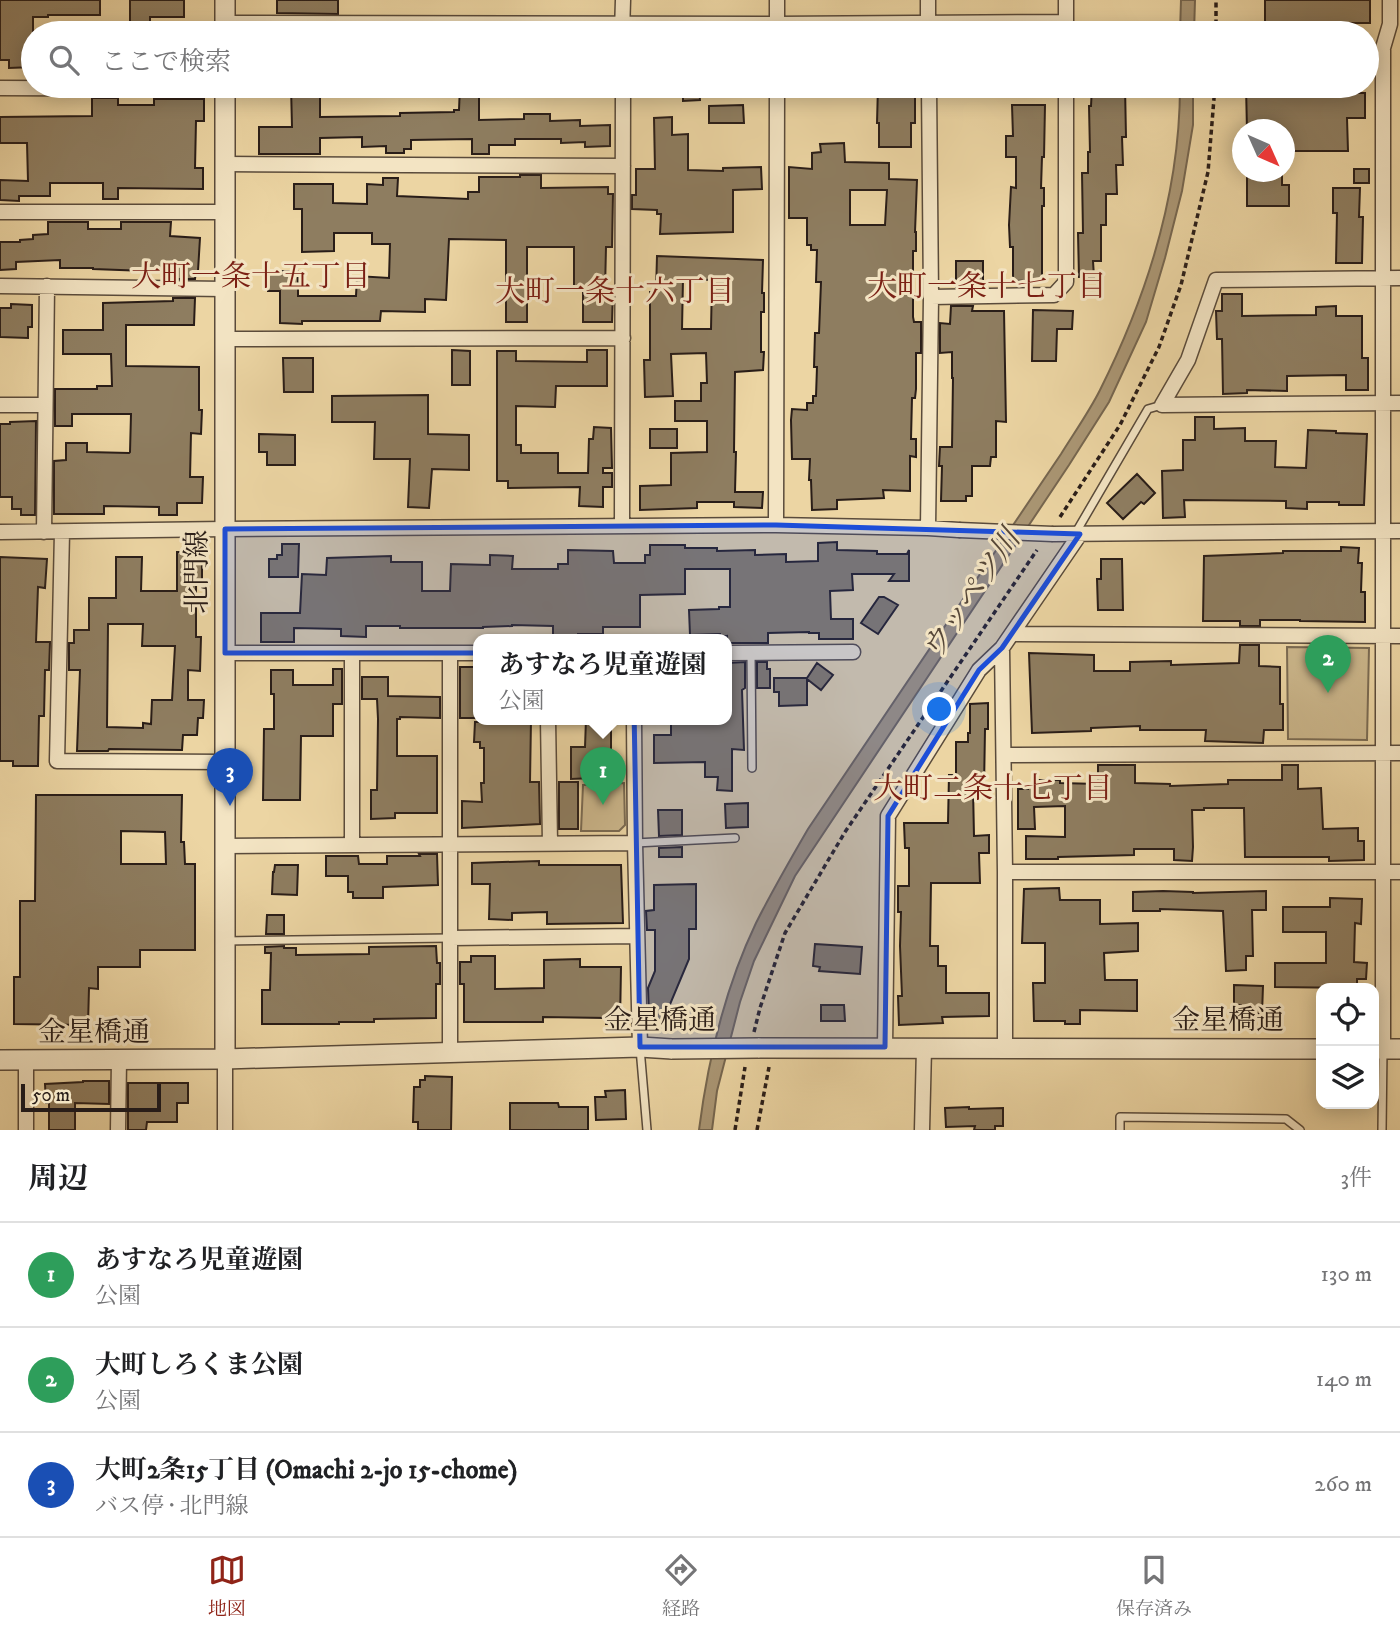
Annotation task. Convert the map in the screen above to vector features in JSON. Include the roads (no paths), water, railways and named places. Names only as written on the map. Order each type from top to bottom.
[{"type":"street","points":[[225,0],[225,21]]},
{"type":"street","points":[[622,0],[622,21]]},
{"type":"street","points":[[777,0],[777,21]]},
{"type":"street","points":[[928,0],[928,21]]},
{"type":"street","points":[[1066,0],[1066,21]]},
{"type":"street","points":[[1385,1049],[1383,48],[1395,24],[1390,0]]},
{"type":"street","points":[[0,88],[21,88]]},
{"type":"street","name":"北門線","points":[[225,98],[225,1059]]},
{"type":"street","points":[[622,526],[623,98]]},
{"type":"street","points":[[776,525],[777,98]]},
{"type":"street","points":[[928,528],[931,297],[929,98]]},
{"type":"street","points":[[931,297],[1054,295],[1066,282],[1066,98]]},
{"type":"street","points":[[1383,152],[1400,152]]},
{"type":"street","points":[[225,164],[623,166]]},
{"type":"street","points":[[0,212],[225,212]]},
{"type":"street","points":[[1162,405],[1188,360],[1216,280],[1400,278]]},
{"type":"street","points":[[0,286],[225,289]]},
{"type":"street","points":[[44,532],[47,286]]},
{"type":"street","points":[[224,339],[623,338]]},
{"type":"street","points":[[1162,405],[1400,403]]},
{"type":"street","points":[[0,405],[45,405]]},
{"type":"street","points":[[0,532],[776,525],[1077,534],[1400,531]]},
{"type":"street","points":[[62,532],[57,761],[225,762]]},
{"type":"street","points":[[885,1047],[888,816],[979,670],[1002,648],[1077,534]]},
{"type":"street","points":[[1012,634],[1400,636]]},
{"type":"street","points":[[1002,648],[1005,1047]]},
{"type":"street","points":[[732,653],[853,652]]},
{"type":"street","points":[[225,653],[473,653]]},
{"type":"street","points":[[352,653],[352,845]]},
{"type":"street","points":[[450,653],[450,1053]]},
{"type":"street","points":[[548,725],[550,843]]},
{"type":"street","points":[[634,725],[640,1048]]},
{"type":"street","points":[[1004,755],[1400,753]]},
{"type":"street","points":[[225,846],[635,842]]},
{"type":"street","points":[[1005,872],[1400,872]]},
{"type":"street","points":[[451,939],[637,936]]},
{"type":"street","name":"金星橋通","points":[[0,1060],[225,1059],[672,1048],[756,1040],[924,1048],[1316,1049]]},
{"type":"street","points":[[922,1130],[924,1048]]},
{"type":"street","points":[[225,1059],[225,1130]]},
{"type":"street","points":[[26,1060],[26,1130]]},
{"type":"street","points":[[118,1130],[119,1060]]},
{"type":"lane","points":[[1077,534],[1148,409],[1162,405]]},
{"type":"lane","points":[[751,653],[752,768]]},
{"type":"lane","points":[[635,842],[735,838]]},
{"type":"lane","points":[[224,941],[451,939]]},
{"type":"lane","points":[[640,1048],[647,1130]]},
{"type":"lane","points":[[1382,1130],[1385,1049]]},
{"type":"lane","points":[[1120,1130],[1120,1117],[1286,1119],[1300,1130]]},
{"type":"water","points":[[1181,0],[1195,0],[1194,21],[1180,21]]},
{"type":"water","name":"ウッペツ川","points":[[1179,98],[1193,98],[1193,125],[1182,191],[1165,258],[1146,322],[1109,402],[795,876],[754,961],[740,1002],[717,1091],[712,1130],[699,1130],[719,1024],[735,973],[768,899],[808,829],[1061,454],[1100,390],[1132,318],[1158,242],[1174,165]]},
{"type":"place","name":"大町しろくま公園","points":[[1328,693]]},
{"type":"place","name":"あすなろ児童遊園","points":[[603,805]]},
{"type":"place","name":"大町2条15丁目 (Omachi 2-jo 15-chome)","points":[[230,806]]},
{"type":"district","name":"大町一条十五丁目","points":[[251,277]]},
{"type":"district","name":"大町一条十七丁目","points":[[987,287]]},
{"type":"district","name":"大町一条十六丁目","points":[[615,292]]},
{"type":"district","name":"大町二条十七丁目","points":[[993,789]]}]
